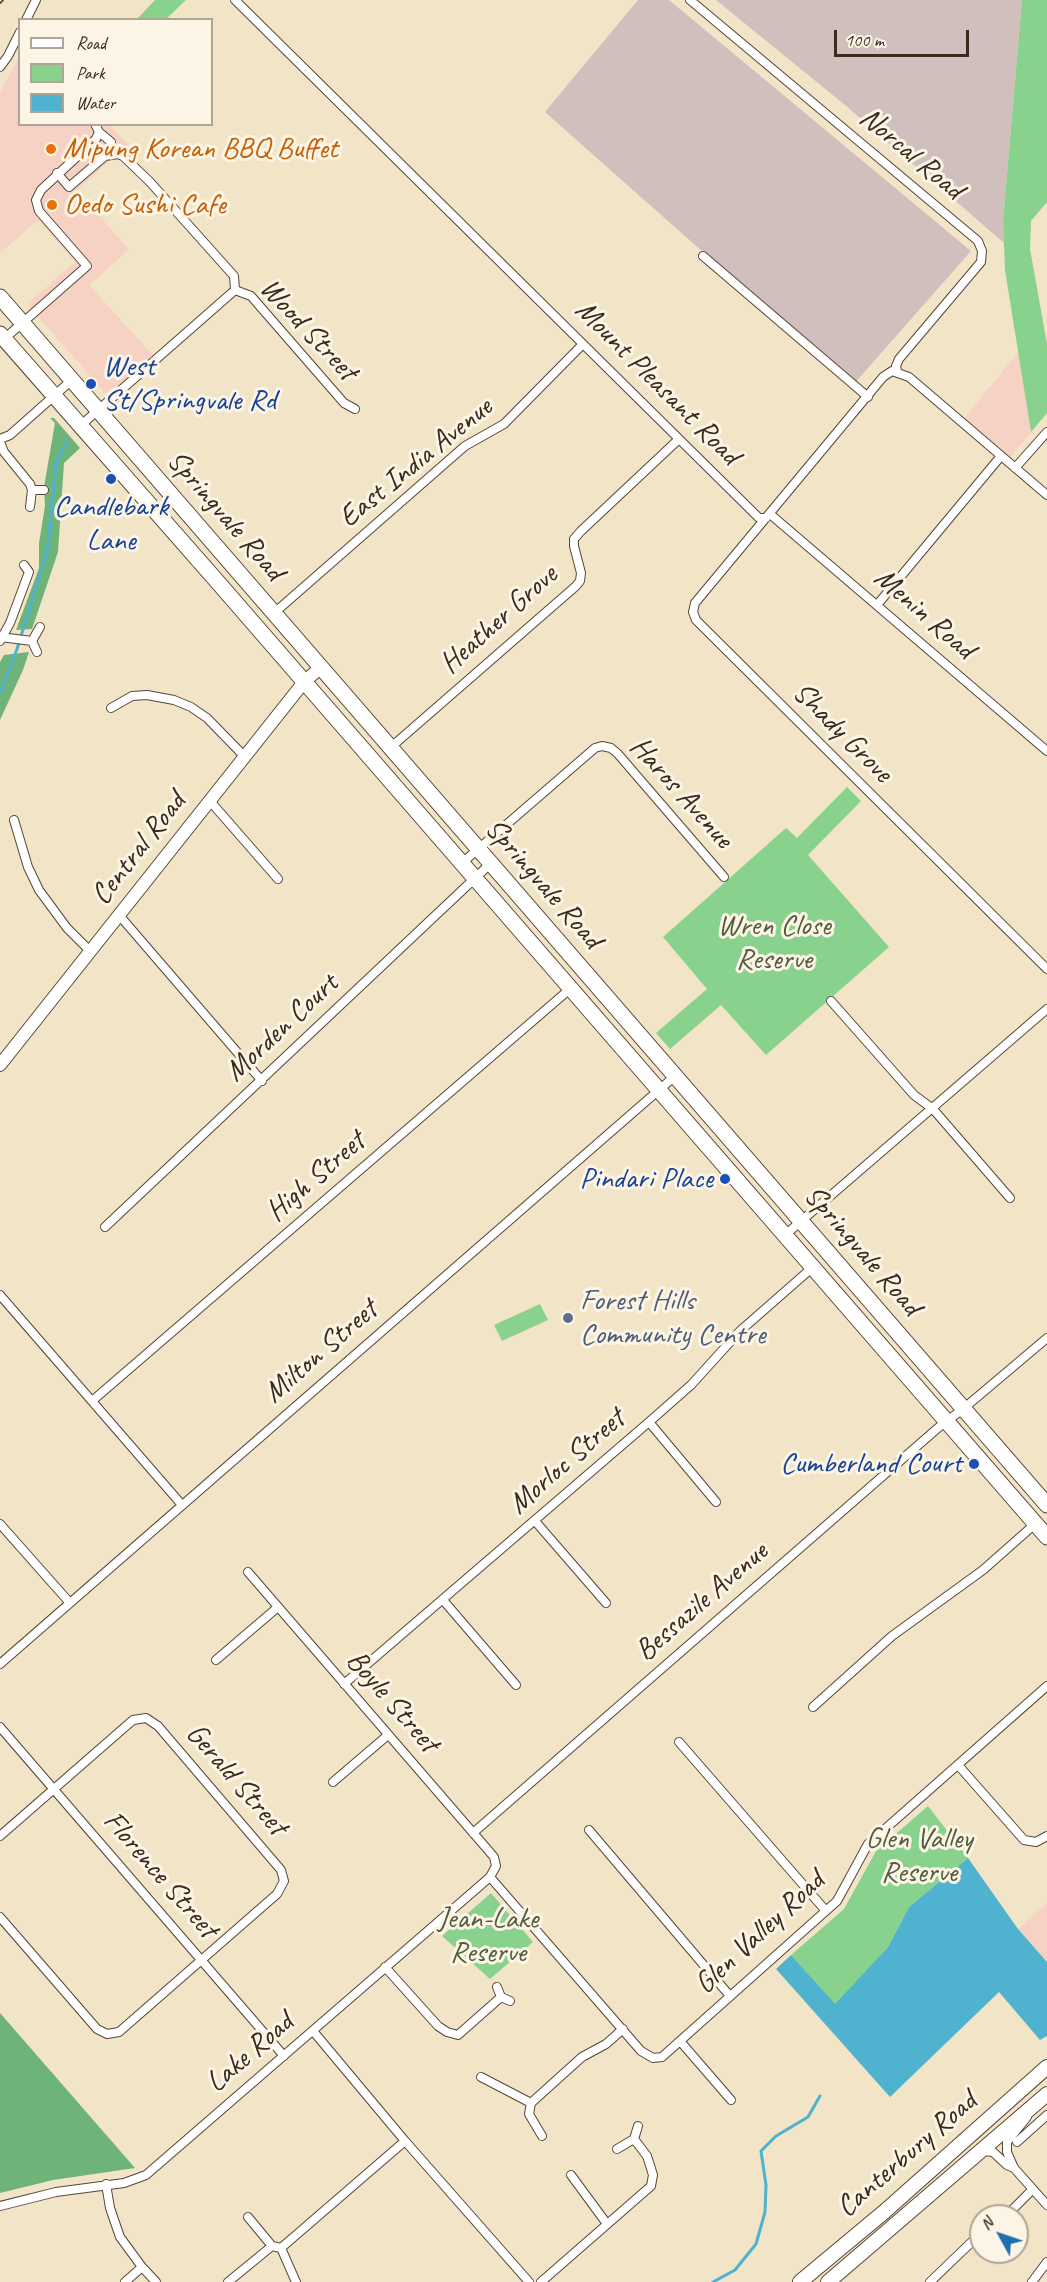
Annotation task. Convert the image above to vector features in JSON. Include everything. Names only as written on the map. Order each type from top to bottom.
[{"type":"highway","name":"Springvale Road","points":[[0,297],[1047,1505]]},
{"type":"highway","name":"Springvale Road","points":[[2,336],[1047,1538]]},
{"type":"main road","name":"Canterbury Road","points":[[800,2282],[902,2197],[1047,2067]]},
{"type":"main road","name":"Canterbury Road","points":[[828,2282],[1047,2094]]},
{"type":"street","points":[[27,18],[36,0]]},
{"type":"street","name":"Mount Pleasant Road","points":[[235,0],[759,518],[768,516]]},
{"type":"street","name":"Norcal Road","points":[[690,0],[978,241],[982,251],[981,262],[899,359],[896,366],[897,371]]},
{"type":"street","points":[[0,67],[16,50]]},
{"type":"street","points":[[97,128],[111,142]]},
{"type":"street","points":[[2,336],[23,322],[87,266],[39,211],[36,200],[41,190],[57,173],[96,139],[97,128]]},
{"type":"street","name":"Wood Street","points":[[57,173],[69,187],[105,156],[118,154],[123,156],[150,182],[234,276],[235,290],[251,296],[344,403],[355,409]]},
{"type":"street","points":[[703,256],[868,397]]},
{"type":"street","points":[[80,426],[235,290]]},
{"type":"street","name":"East India Avenue","points":[[273,614],[465,446],[504,424],[583,344]]},
{"type":"street","points":[[768,516],[883,377],[892,370],[909,377],[1047,495]]},
{"type":"street","points":[[30,507],[32,490],[30,484],[4,452],[0,441],[10,435],[73,379]]},
{"type":"street","points":[[1015,468],[1047,432]]},
{"type":"street","name":"Heather Grove","points":[[390,748],[576,586],[580,581],[581,573],[574,539],[679,439]]},
{"type":"street","points":[[877,605],[1001,456]]},
{"type":"street","points":[[32,490],[44,490]]},
{"type":"street","name":"Menin Road","points":[[768,516],[877,605],[1047,751]]},
{"type":"street","name":"Shady Grove","points":[[768,516],[695,603],[693,612],[696,620],[1047,969]]},
{"type":"street","points":[[29,569],[10,623],[1,638],[24,640],[38,652]]},
{"type":"street","points":[[24,640],[40,627]]},
{"type":"street","name":"Central Road","points":[[0,1065],[304,682],[320,668]]},
{"type":"street","points":[[111,708],[132,696],[147,695],[174,700],[207,718],[245,757]]},
{"type":"street","name":"Haros Avenue","points":[[462,863],[595,748],[602,746],[611,748],[618,754],[724,877]]},
{"type":"street","points":[[210,801],[278,879]]},
{"type":"street","points":[[14,820],[28,867],[39,890],[67,928],[90,951]]},
{"type":"street","name":"Morden Court","points":[[105,1227],[490,864]]},
{"type":"street","points":[[119,915],[262,1081]]},
{"type":"street","name":"High Street","points":[[92,1401],[571,988]]},
{"type":"street","points":[[831,1001],[914,1095],[933,1109],[1010,1198]]},
{"type":"street","points":[[785,1235],[1047,1009]]},
{"type":"street","name":"Milton Street","points":[[0,1664],[675,1076]]},
{"type":"street","name":"Morloc Street","points":[[345,1684],[691,1385],[740,1331],[813,1267]]},
{"type":"street","points":[[0,1295],[3,1306],[92,1401],[182,1504]]},
{"type":"street","name":"Bessazile Avenue","points":[[473,1833],[946,1421],[1047,1338]]},
{"type":"street","points":[[649,1422],[716,1502]]},
{"type":"street","points":[[535,1521],[606,1603]]},
{"type":"street","points":[[0,1524],[70,1603]]},
{"type":"street","points":[[813,1707],[891,1636],[983,1570],[1035,1524]]},
{"type":"street","name":"Boyle Street","points":[[248,1572],[494,1857],[496,1866]]},
{"type":"street","points":[[443,1600],[516,1685]]},
{"type":"street","points":[[216,1660],[278,1607]]},
{"type":"street","name":"Glen Valley Road","points":[[623,2030],[641,2051],[653,2058],[662,2056],[837,1901],[868,1844],[1047,1686]]},
{"type":"street","name":"Gerald Street","points":[[0,1836],[133,1720],[146,1718],[158,1726],[281,1870],[284,1881],[277,1894],[118,2032],[107,2034],[97,2029],[0,1917]]},
{"type":"street","name":"Florence Street","points":[[0,1727],[284,2056]]},
{"type":"street","points":[[333,1782],[388,1735]]},
{"type":"street","points":[[679,1742],[826,1911]]},
{"type":"street","points":[[958,1765],[1024,1840],[1036,1842],[1047,1836]]},
{"type":"street","points":[[589,1830],[730,1996]]},
{"type":"street","name":"Lake Road","points":[[0,2206],[57,2192],[124,2183],[146,2175],[490,1877],[496,1866]]},
{"type":"street","points":[[490,1877],[623,2030],[606,2044],[582,2057],[531,2103],[529,2114],[542,2136]]},
{"type":"street","points":[[385,1967],[438,2026],[458,2035],[506,1999],[497,1987]]},
{"type":"street","points":[[313,2031],[405,2141],[529,2282]]},
{"type":"street","points":[[680,2041],[731,2100]]},
{"type":"street","points":[[481,2077],[531,2103]]},
{"type":"street","points":[[1034,2080],[1047,2094]]},
{"type":"street","points":[[1036,2104],[1007,2142],[1007,2152],[1014,2168],[1047,2205]]},
{"type":"street","name":"Canterbury Road","points":[[1017,2142],[1047,2115]]},
{"type":"street","points":[[617,2149],[634,2139],[638,2126]]},
{"type":"street","points":[[541,2282],[651,2186],[653,2175],[647,2156],[634,2139]]},
{"type":"street","points":[[228,2282],[277,2247],[405,2141]]},
{"type":"street","points":[[983,2151],[993,2152],[1007,2165],[1014,2168]]},
{"type":"street","points":[[571,2175],[607,2224]]},
{"type":"street","points":[[106,2184],[110,2208],[120,2237],[142,2268],[156,2282]]},
{"type":"street","points":[[1018,2204],[1033,2189]]},
{"type":"street","points":[[248,2217],[277,2247],[296,2282]]},
{"type":"street","points":[[930,2282],[969,2245]]},
{"type":"street","points":[[1032,2282],[1047,2262]]},
{"type":"street","points":[[125,2282],[142,2268]]},
{"type":"shaded area","points":[[638,0],[669,0],[971,251],[853,385],[545,112]]},
{"type":"shaded area","points":[[716,0],[1022,0],[1003,220],[1004,243],[845,105]]},
{"type":"shaded area","points":[[18,59],[18,126],[111,126],[128,145],[77,190],[129,250],[89,285],[153,355],[107,395],[27,304],[75,262],[38,220],[0,253],[0,92]]},
{"type":"shaded area","points":[[1019,351],[1031,432],[1008,460],[962,421]]},
{"type":"shaded area","points":[[1047,1903],[1047,1962],[1018,1929]]},
{"type":"green space","points":[[155,0],[186,0],[167,18],[138,18]]},
{"type":"green space","points":[[1022,0],[1047,0],[1047,202],[1031,221],[1030,249],[1047,344],[1047,413],[1031,432],[1005,270],[1003,220]]},
{"type":"green space","points":[[50,418],[54,418],[80,448],[64,463],[58,552],[32,629],[16,630],[39,568],[39,543],[45,506],[44,487],[55,423]]},
{"type":"green space","points":[[29,652],[0,720],[0,662],[4,655]]},
{"type":"green space","name":"Wren Close Reserve","points":[[847,787],[861,801],[808,855],[889,947],[766,1055],[721,1005],[670,1049],[656,1033],[707,989],[663,937],[786,828],[797,838]]},
{"type":"green space","points":[[540,1304],[548,1320],[502,1341],[494,1325]]},
{"type":"green space","name":"Glen Valley Reserve","points":[[928,1806],[968,1858],[909,1907],[888,1947],[835,2005],[791,1955],[844,1909],[876,1851]]},
{"type":"green space","name":"Jean-Lake Reserve","points":[[491,1893],[533,1942],[490,1979],[442,1936]]},
{"type":"green space","points":[[0,2013],[135,2168],[53,2180],[0,2193]]},
{"type":"water","points":[[968,1858],[1018,1929],[1047,1962],[1047,2036],[1040,2040],[999,1992],[890,2097],[776,1969],[791,1955],[835,2004],[888,1947],[909,1907]]},
{"type":"waterway","points":[[0,693],[17,649],[47,552],[56,463],[67,441]]},
{"type":"waterway","points":[[713,2282],[735,2270],[756,2244],[765,2212],[766,2185],[761,2151],[776,2136],[808,2117],[820,2096]]},
{"type":"place","name":"Mipung Korean BBQ Buffet","points":[[51,149]]},
{"type":"place","name":"Oedo Sushi Cafe","points":[[52,205]]},
{"type":"place","name":"West St/Springvale Rd","points":[[91,384]]},
{"type":"place","name":"Candlebark Lane","points":[[111,479]]},
{"type":"place","name":"Pindari Place","points":[[725,1179]]},
{"type":"place","name":"Forest Hills Community Centre","points":[[568,1318]]},
{"type":"place","name":"Cumberland Court","points":[[974,1464]]}]
